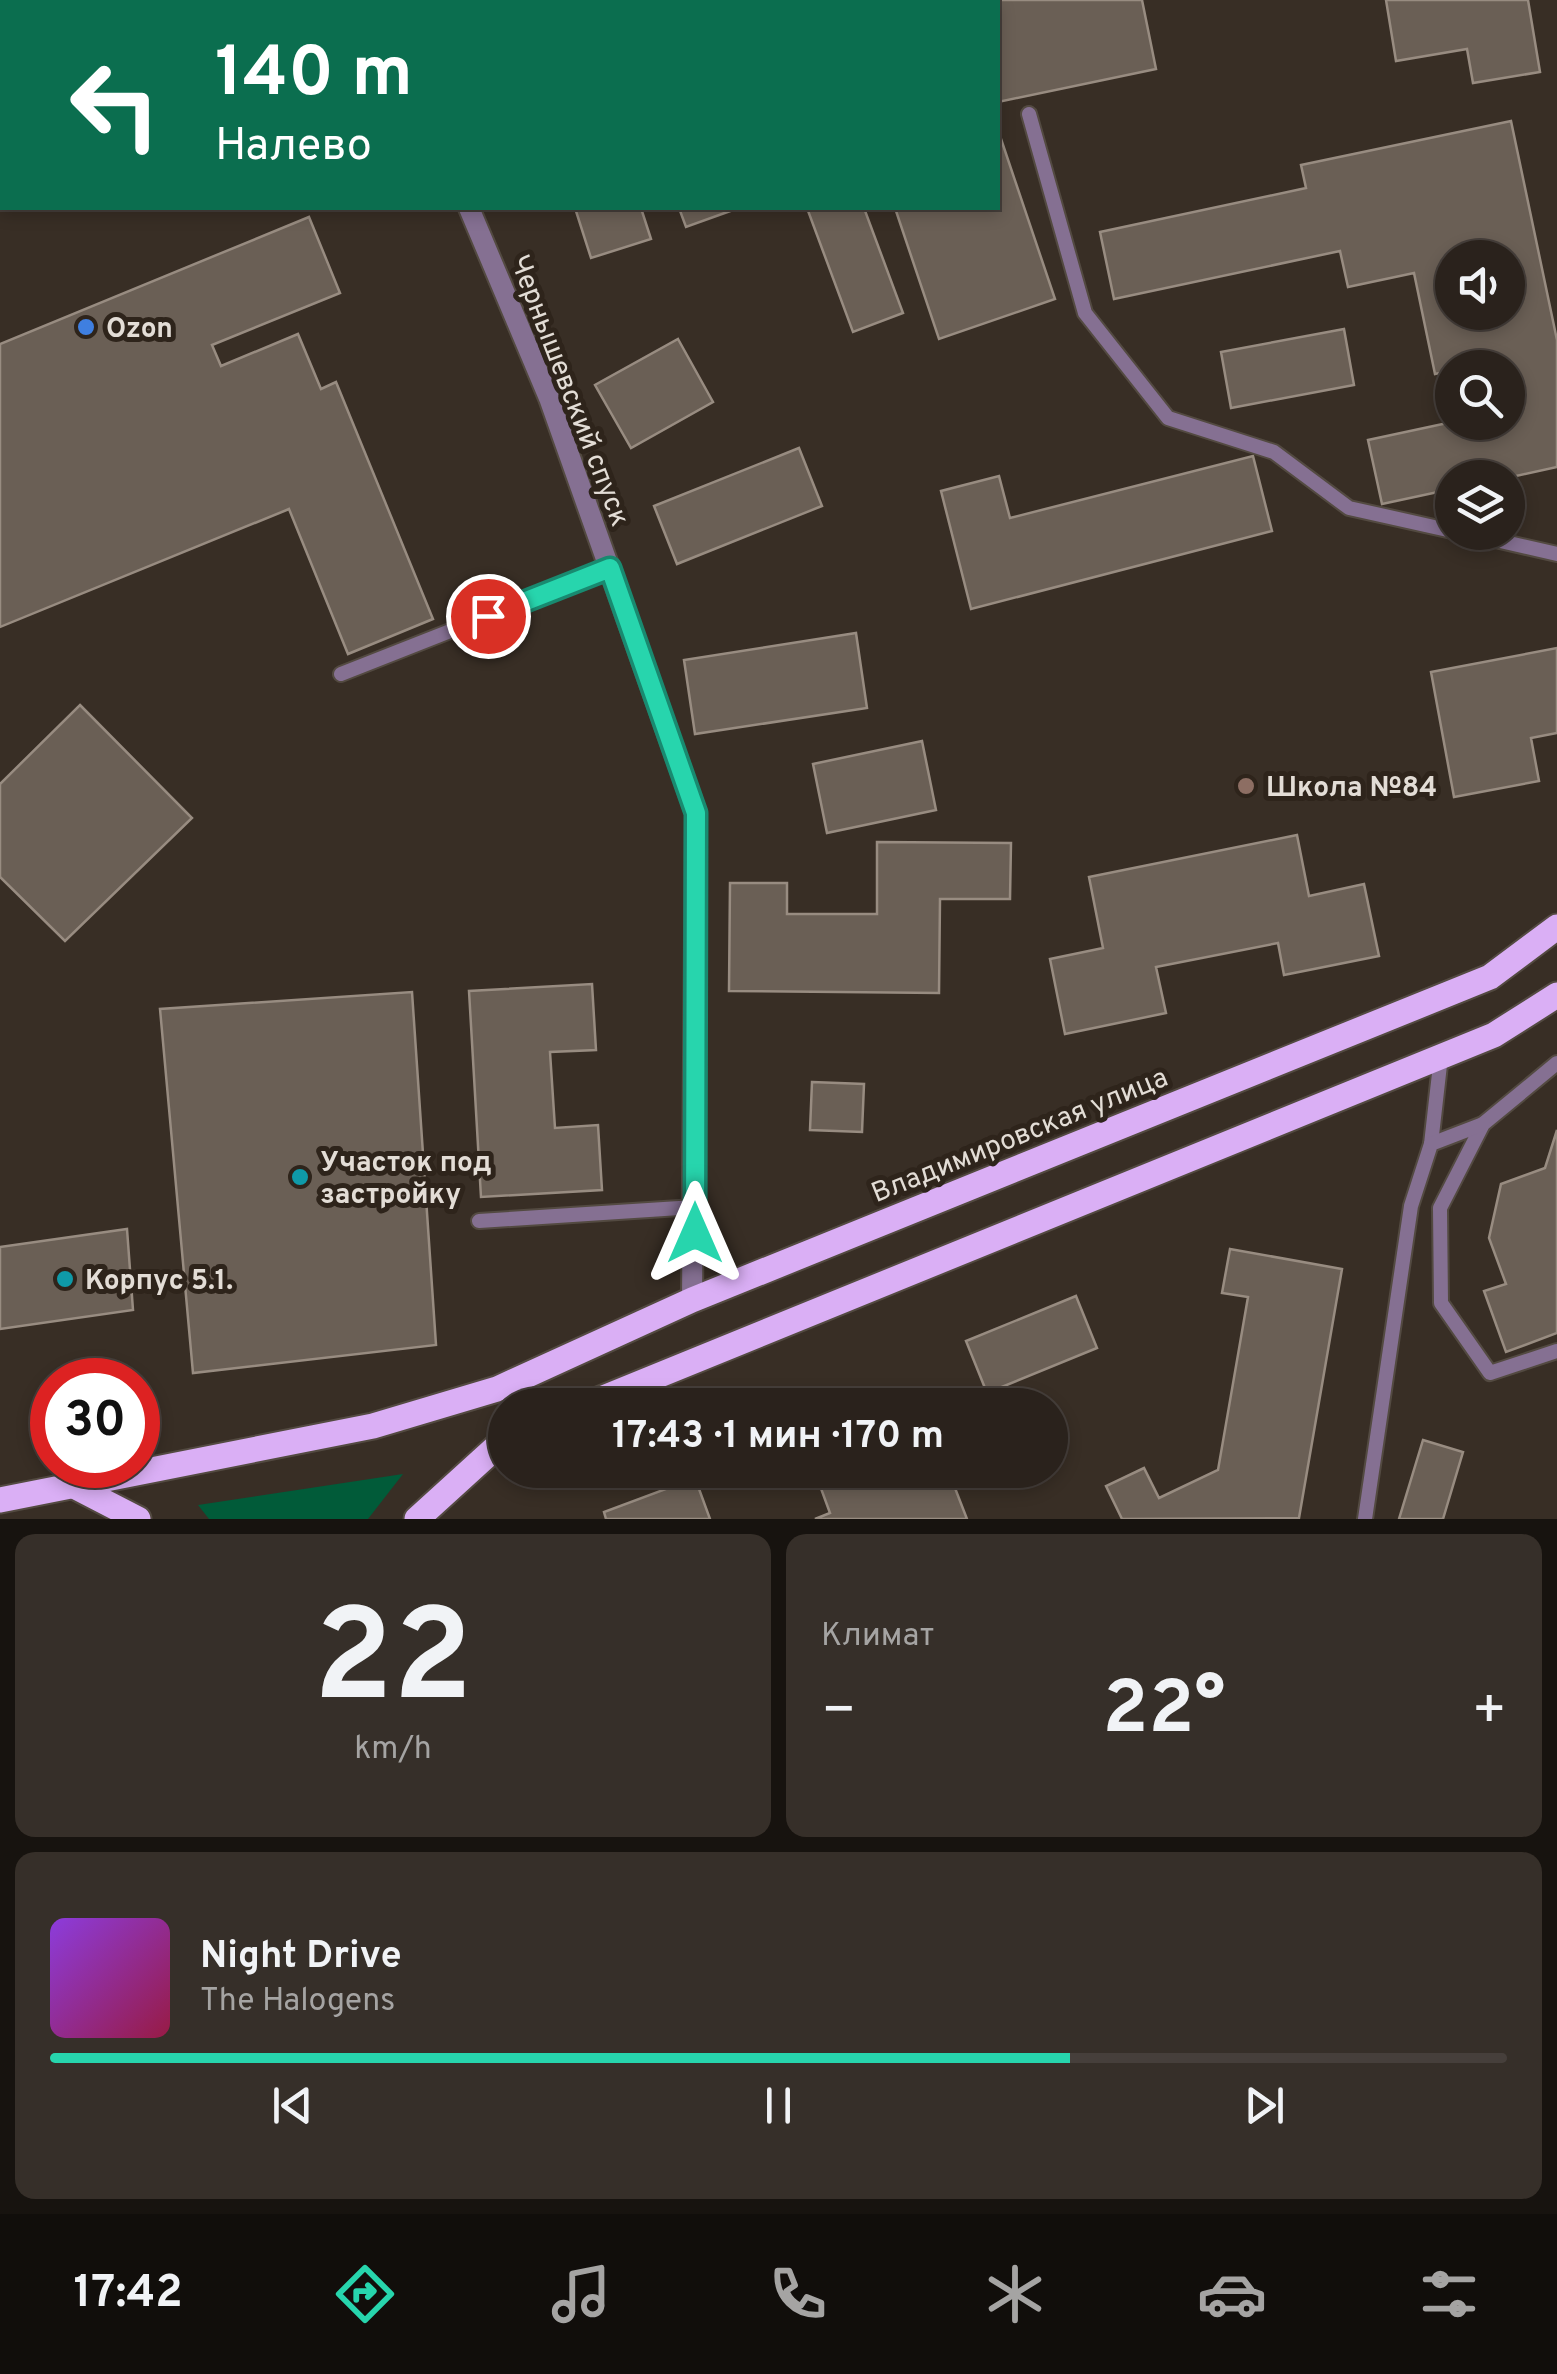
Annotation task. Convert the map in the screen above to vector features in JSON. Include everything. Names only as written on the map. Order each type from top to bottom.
[{"type":"main road","name":"Владимировская улица","points":[[160,1468],[372,1426],[497,1389],[692,1300],[1490,977],[1557,927]]},
{"type":"main road","points":[[628,1388],[1494,1034],[1557,995]]},
{"type":"main road","points":[[417,1519],[488,1455]]},
{"type":"main road","name":"Владимировская улица","points":[[0,1500],[58,1488]]},
{"type":"main road","points":[[78,1488],[138,1519]]},
{"type":"street","name":"Чернышевский спуск","points":[[470,210],[549,398],[696,813],[692,1300]]},
{"type":"lane","points":[[1029,114],[1085,312],[1168,418],[1274,452],[1349,508],[1435,526]]},
{"type":"lane","points":[[1525,547],[1557,554]]},
{"type":"lane","points":[[341,674],[610,568]]},
{"type":"lane","points":[[1366,1519],[1410,1206],[1431,1144],[1441,1056]]},
{"type":"lane","points":[[1431,1144],[1484,1124],[1557,1063]]},
{"type":"lane","points":[[1484,1124],[1440,1208],[1441,1302],[1490,1373],[1557,1351]]},
{"type":"lane","points":[[479,1222],[695,1207]]},
{"type":"green space","points":[[403,1474],[368,1519],[209,1519],[198,1505]]},
{"type":"building","points":[[1000,0],[1142,0],[1156,69],[1000,102]]},
{"type":"building","points":[[1386,0],[1528,0],[1540,72],[1473,83],[1467,49],[1396,61]]},
{"type":"building","points":[[1511,121],[1557,340],[1557,467],[1525,474],[1525,460],[1435,460],[1435,493],[1382,504],[1368,440],[1435,426],[1435,440],[1525,440],[1525,350],[1435,350],[1435,374],[1414,273],[1348,287],[1340,251],[1114,299],[1100,232],[1306,188],[1301,165]]},
{"type":"building","points":[[1000,136],[1055,299],[939,339],[896,210],[1000,210]]},
{"type":"building","points":[[576,210],[642,210],[651,239],[591,258]]},
{"type":"building","points":[[680,210],[733,210],[686,227]]},
{"type":"building","points":[[808,210],[865,210],[903,313],[853,332]]},
{"type":"building","points":[[309,217],[340,293],[212,345],[221,366],[298,334],[321,389],[336,382],[433,619],[348,654],[289,509],[0,627],[0,344]]},
{"type":"building","points":[[1344,329],[1354,385],[1231,408],[1221,352]]},
{"type":"building","points":[[678,339],[713,402],[631,448],[595,385]]},
{"type":"building","points":[[799,448],[822,506],[677,564],[654,506]]},
{"type":"building","points":[[1253,456],[1272,531],[971,609],[941,491],[999,476],[1010,518]]},
{"type":"building","points":[[856,633],[867,708],[695,734],[684,660]]},
{"type":"building","points":[[1557,648],[1557,733],[1531,738],[1539,781],[1454,797],[1431,672]]},
{"type":"building","points":[[80,705],[192,818],[65,941],[0,877],[0,784]]},
{"type":"building","points":[[922,741],[936,810],[827,833],[813,764]]},
{"type":"building","points":[[1297,835],[1309,896],[1364,884],[1379,956],[1284,975],[1278,943],[1156,967],[1166,1013],[1065,1034],[1050,959],[1103,948],[1089,877]]},
{"type":"building","points":[[877,842],[1011,843],[1010,899],[940,899],[939,993],[729,991],[730,883],[787,883],[787,914],[877,914]]},
{"type":"building","points":[[592,984],[596,1050],[550,1052],[555,1128],[598,1125],[602,1190],[481,1197],[469,991]]},
{"type":"building","name":"Участок под застройку","points":[[412,992],[436,1345],[193,1373],[160,1009]]},
{"type":"building","points":[[812,1082],[864,1084],[862,1132],[810,1130]]},
{"type":"building","points":[[1557,1130],[1557,1333],[1506,1352],[1484,1291],[1506,1284],[1489,1238],[1501,1184],[1545,1168]]},
{"type":"building","name":"Корпус 5.1.","points":[[127,1229],[133,1310],[0,1329],[0,1247]]},
{"type":"building","points":[[1230,1249],[1342,1269],[1299,1518],[1122,1519],[1106,1486],[1144,1468],[1159,1498],[1218,1470],[1248,1297],[1222,1293]]},
{"type":"building","points":[[1076,1296],[1097,1348],[999,1388],[985,1388],[966,1341]]},
{"type":"building","points":[[1423,1440],[1463,1452],[1443,1519],[1399,1519]]},
{"type":"building","points":[[668,1488],[699,1488],[710,1519],[606,1519],[604,1512]]},
{"type":"building","points":[[821,1488],[955,1488],[967,1519],[815,1519],[830,1513]]},
{"type":"place","name":"Ozon","points":[[86,327]]},
{"type":"place","name":"Школа №84","points":[[1246,786]]},
{"type":"place","name":"Участок под застройку","points":[[300,1177]]},
{"type":"place","name":"Корпус 5.1.","points":[[65,1279]]},
{"type":"route","points":[[488,616],[610,568],[696,813],[695,1233]]}]
